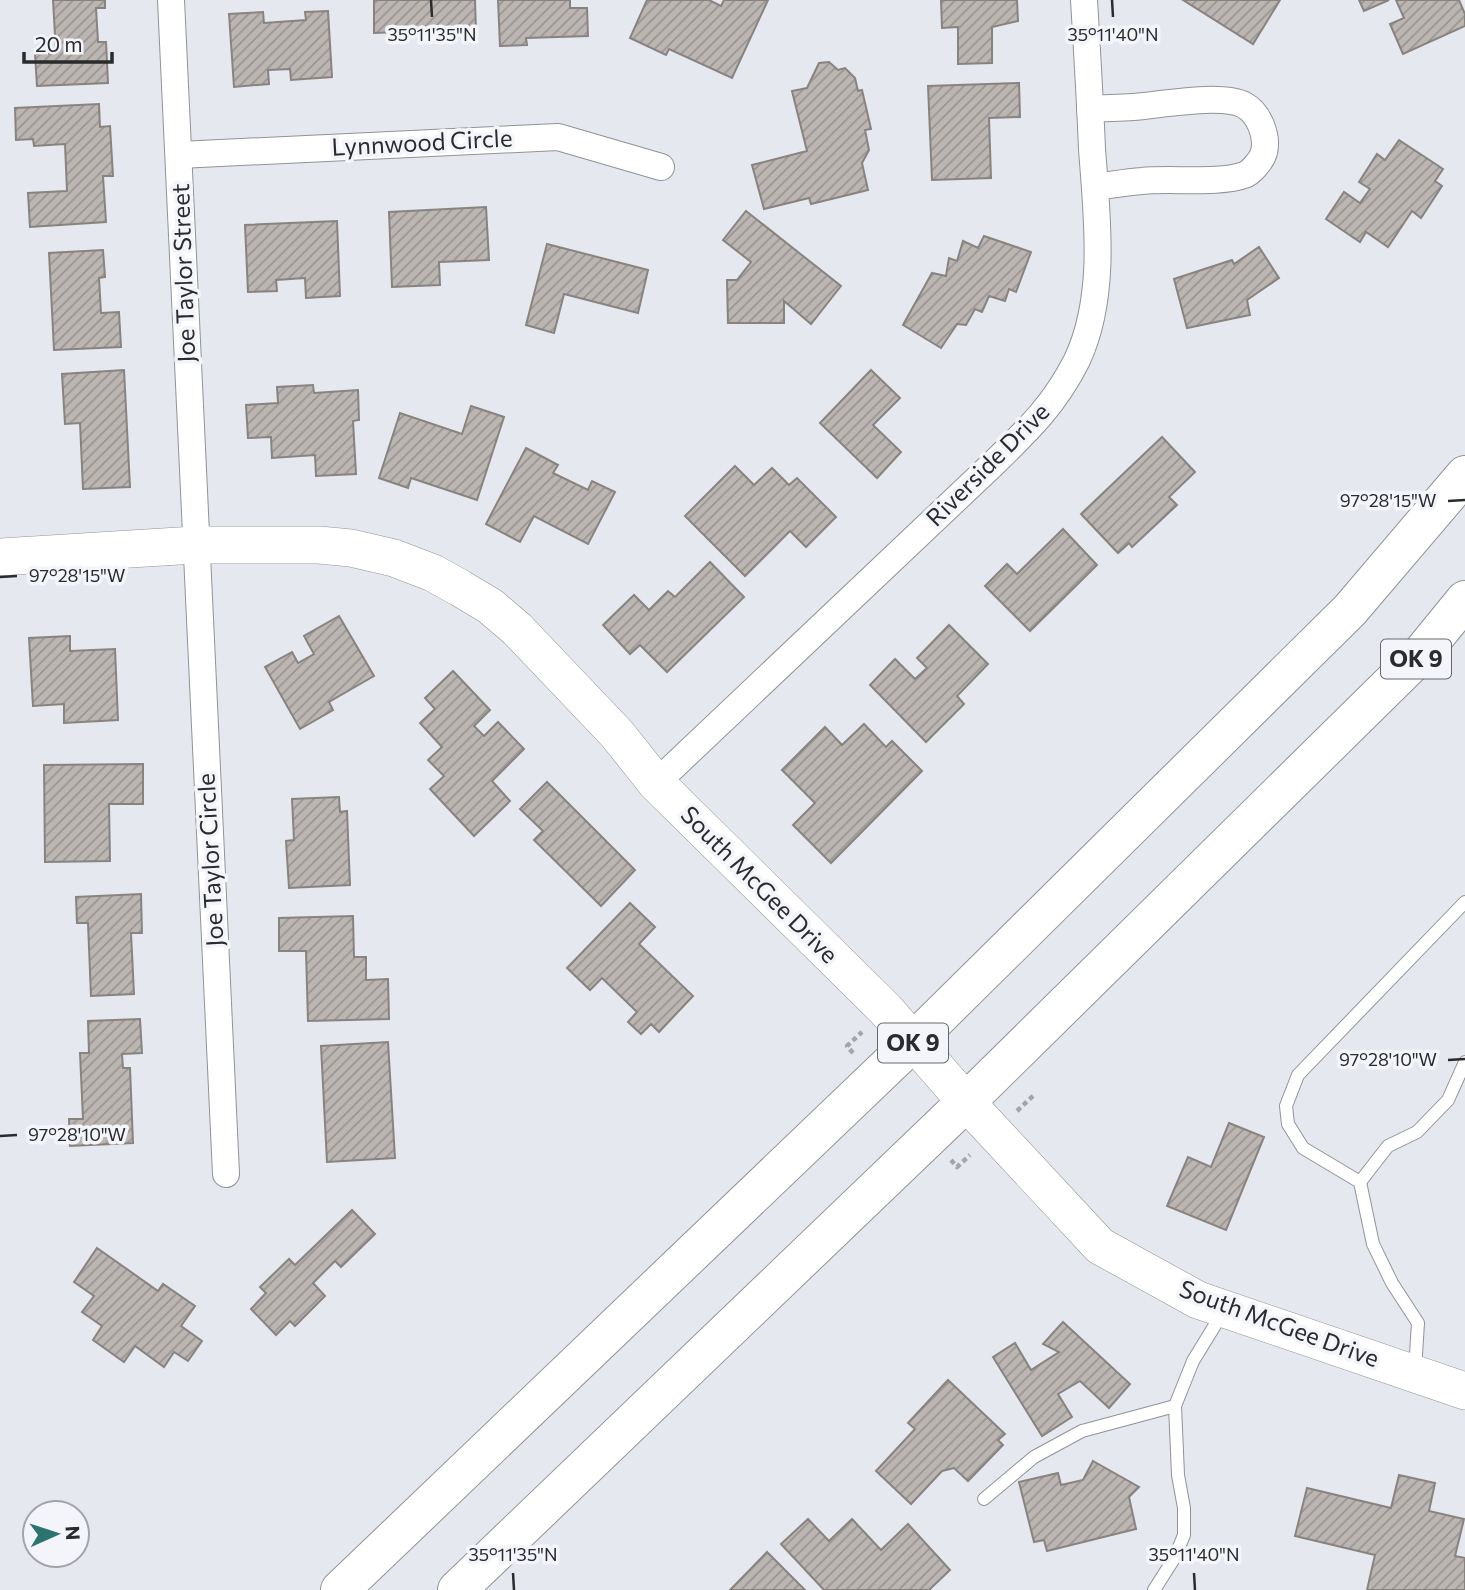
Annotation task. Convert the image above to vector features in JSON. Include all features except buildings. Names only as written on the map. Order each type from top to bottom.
[{"type":"highway","name":"OK 9","points":[[340,1590],[915,1041],[1350,610],[1465,475]]},
{"type":"highway","name":"OK 9","points":[[457,1590],[966,1102],[1421,654],[1465,600]]},
{"type":"street","name":"Joe Taylor Street","points":[[171,0],[195,545]]},
{"type":"street","name":"Riverside Drive","points":[[656,783],[995,463],[1045,412],[1062,387],[1078,357],[1089,327],[1097,271],[1084,0]]},
{"type":"street","points":[[1090,108],[1231,101],[1243,104],[1251,110],[1258,118],[1264,135],[1264,152],[1247,175],[1142,181],[1095,187]]},
{"type":"street","name":"Lynnwood Circle","points":[[179,155],[558,137],[661,167]]},
{"type":"street","name":"South McGee Drive","points":[[0,557],[195,545],[319,545],[351,548],[394,558],[433,573],[490,606],[517,629],[617,734],[656,783],[915,1041],[966,1102],[1100,1246],[1198,1300],[1465,1391]]},
{"type":"street","name":"Joe Taylor Circle","points":[[195,545],[226,1174]]},
{"type":"lane","points":[[1415,1373],[1418,1323],[1392,1283],[1373,1244],[1360,1182],[1303,1148],[1289,1124],[1286,1106],[1298,1075],[1465,902]]},
{"type":"lane","points":[[1360,1182],[1388,1146],[1417,1132],[1448,1100],[1465,1062]]},
{"type":"lane","points":[[1154,1590],[1175,1558],[1184,1535],[1175,1406],[1193,1361],[1225,1309]]},
{"type":"lane","points":[[984,1499],[1034,1457],[1083,1431],[1175,1406]]},
{"type":"path","points":[[847,1046],[876,1078]]},
{"type":"path","points":[[930,1137],[957,1167]]}]
